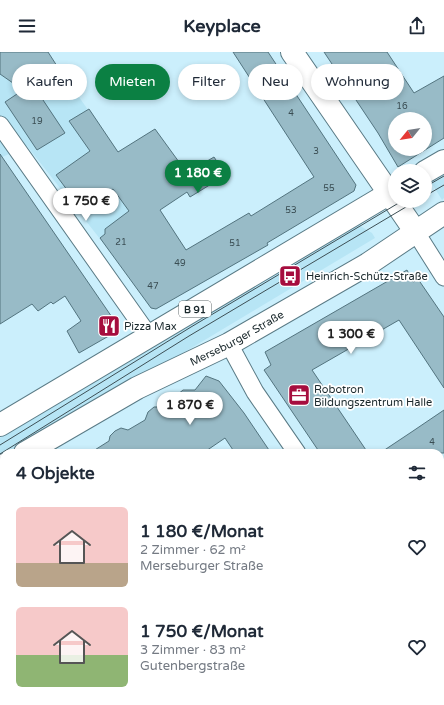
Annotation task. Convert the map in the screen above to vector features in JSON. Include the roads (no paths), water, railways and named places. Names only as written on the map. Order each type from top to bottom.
[{"type":"main road","points":[[292,52],[388,186]]},
{"type":"main road","points":[[432,168],[444,161]]},
{"type":"main road","name":"B 91","points":[[0,425],[388,194]]},
{"type":"main road","points":[[401,208],[415,231]]},
{"type":"main road","name":"Merseburger Straße","points":[[31,449],[137,388],[229,344],[368,264],[415,231],[444,213]]},
{"type":"street","points":[[0,125],[149,336]]},
{"type":"street","points":[[415,231],[444,277]]},
{"type":"street","points":[[229,344],[255,392],[294,449]]},
{"type":"tram line","points":[[432,183],[444,176]]},
{"type":"tram line","points":[[432,192],[444,185]]},
{"type":"tram line","points":[[0,445],[191,327],[390,208]]},
{"type":"tram line","points":[[8,449],[189,336],[404,208]]},
{"type":"place","name":"Heinrich-Schütz-Straße","points":[[290,276]]},
{"type":"place","name":"Pizza Max","points":[[109,326]]},
{"type":"place","name":"Robotron Bildungszentrum Halle","points":[[299,395]]}]
